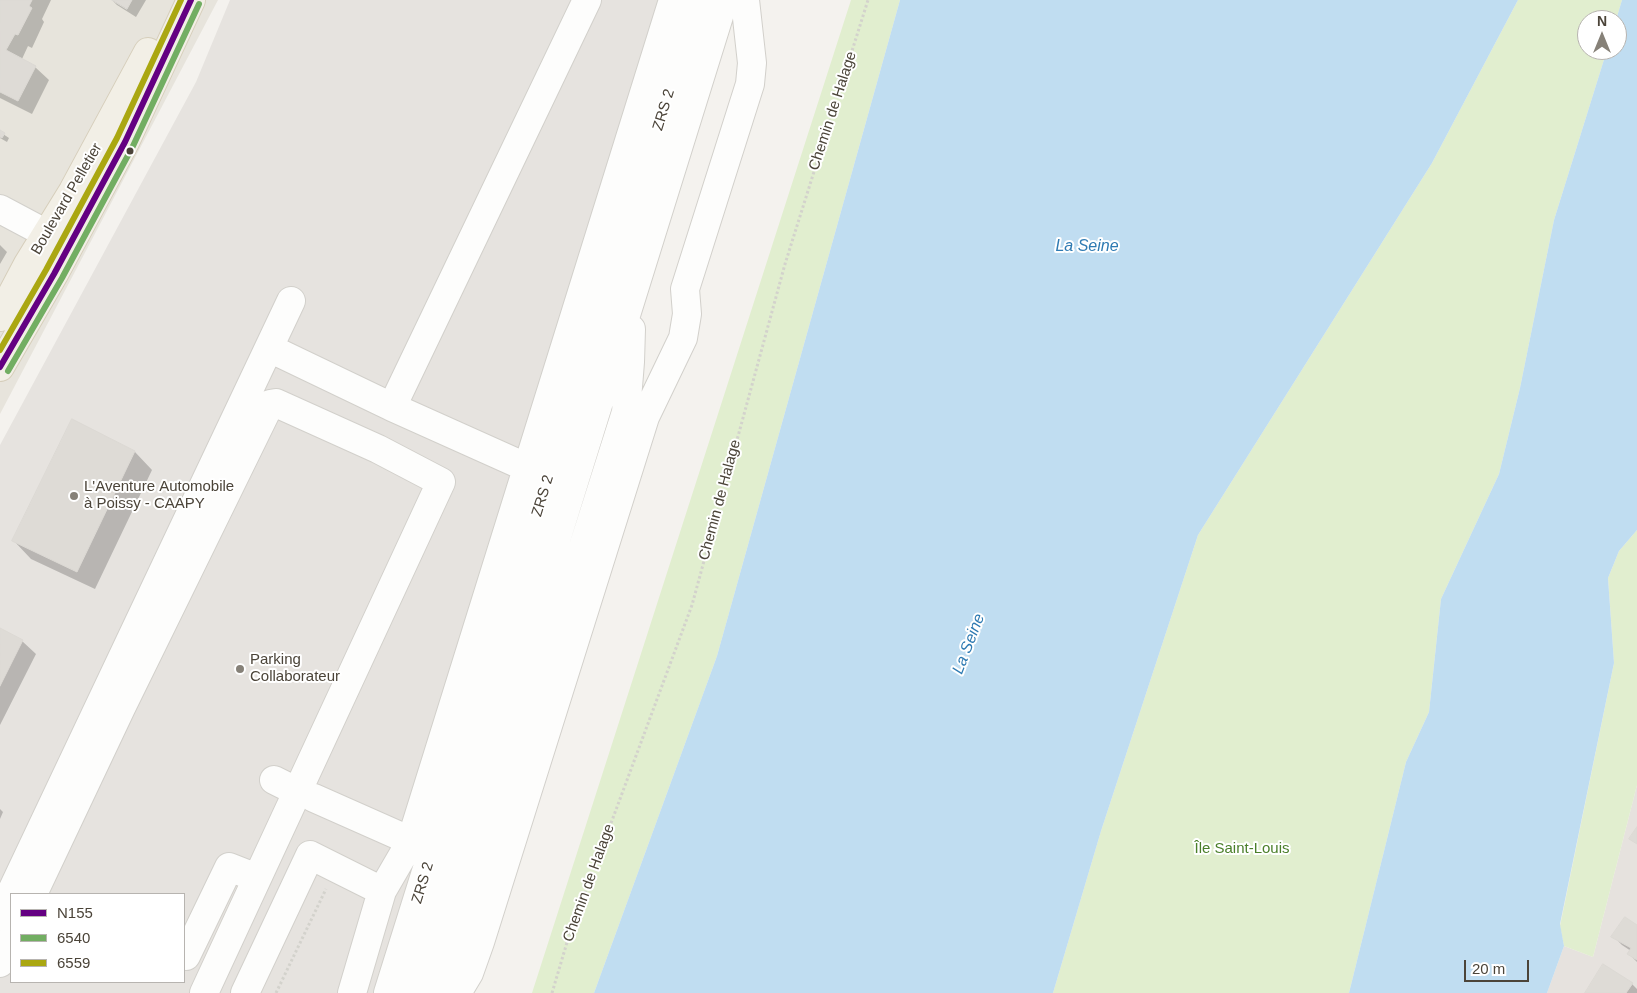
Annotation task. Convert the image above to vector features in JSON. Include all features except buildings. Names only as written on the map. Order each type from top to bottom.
[{"type":"main road","name":"Boulevard Pelletier","points":[[0,317],[28,264],[78,183],[152,45],[172,0]]},
{"type":"main road","name":"Boulevard Pelletier","points":[[0,367],[74,240],[125,142],[191,0]]},
{"type":"street","points":[[392,407],[587,0]]},
{"type":"street","points":[[352,993],[382,891],[411,841],[673,0]]},
{"type":"street","name":"ZRS 2","points":[[388,993],[699,0]]},
{"type":"street","name":"ZRS 2","points":[[415,993],[724,0]]},
{"type":"street","points":[[457,993],[469,973],[480,942],[645,417],[683,338],[687,314],[685,289],[750,84],[752,64],[745,0]]},
{"type":"street","points":[[0,209],[47,234],[74,240]]},
{"type":"street","name":"ZRS 2","points":[[427,993],[459,938],[626,412],[632,295]]},
{"type":"street","points":[[11,893],[291,301]]},
{"type":"street","points":[[269,348],[392,407],[528,468]]},
{"type":"street","points":[[33,893],[125,700],[270,404],[276,403],[378,450],[441,482],[306,795],[257,878],[213,979],[185,956],[229,867],[257,878]]},
{"type":"street","points":[[274,780],[411,841]]},
{"type":"street","points":[[245,993],[310,855],[382,891]]},
{"type":"street","points":[[0,916],[10,895]]},
{"type":"street","points":[[0,963],[10,941]]},
{"type":"path","name":"Chemin de Halage","points":[[552,993],[568,939],[692,605],[785,264],[868,0]]},
{"type":"path","points":[[276,993],[336,868]]},
{"type":"shaded area","points":[[0,0],[218,0],[0,414]]},
{"type":"shaded area","name":"Parking Collaborateur","points":[[230,0],[687,0],[380,993],[0,993],[0,445],[196,82]]},
{"type":"shaded area","points":[[1637,785],[1637,993],[1547,993],[1564,946],[1593,957]]},
{"type":"green space","points":[[851,0],[900,0],[717,656],[594,993],[532,993]]},
{"type":"green space","name":"Île Saint-Louis","points":[[1518,0],[1622,0],[1619,10],[1577,10],[1577,60],[1604,60],[1554,220],[1520,388],[1499,474],[1441,599],[1429,712],[1406,762],[1349,993],[1053,993],[1101,831],[1198,535],[1432,163]]},
{"type":"green space","points":[[1637,530],[1637,785],[1593,957],[1564,946],[1560,926],[1614,663],[1608,578],[1619,551]]},
{"type":"water","name":"La Seine","points":[[900,0],[1518,0],[1432,163],[1198,535],[1101,831],[1053,993],[594,993],[717,656]]},
{"type":"water","points":[[1622,0],[1637,0],[1637,530],[1619,551],[1608,578],[1614,663],[1560,924],[1564,946],[1547,993],[1349,993],[1406,762],[1429,712],[1441,599],[1499,474],[1520,388],[1554,220],[1604,60],[1627,60],[1627,10],[1619,10]]},
{"type":"transit line","name":"6559","points":[[0,350],[46,270],[117,138],[181,0]]},
{"type":"transit line","name":"N155","points":[[0,367],[54,274],[125,142],[191,0]]},
{"type":"transit line","name":"6540","points":[[8,371],[62,278],[133,146],[199,4]]},
{"type":"place","name":"L'Aventure Automobile à Poissy - CAAPY","points":[[74,496]]},
{"type":"place","name":"Parking Collaborateur","points":[[240,669]]}]
